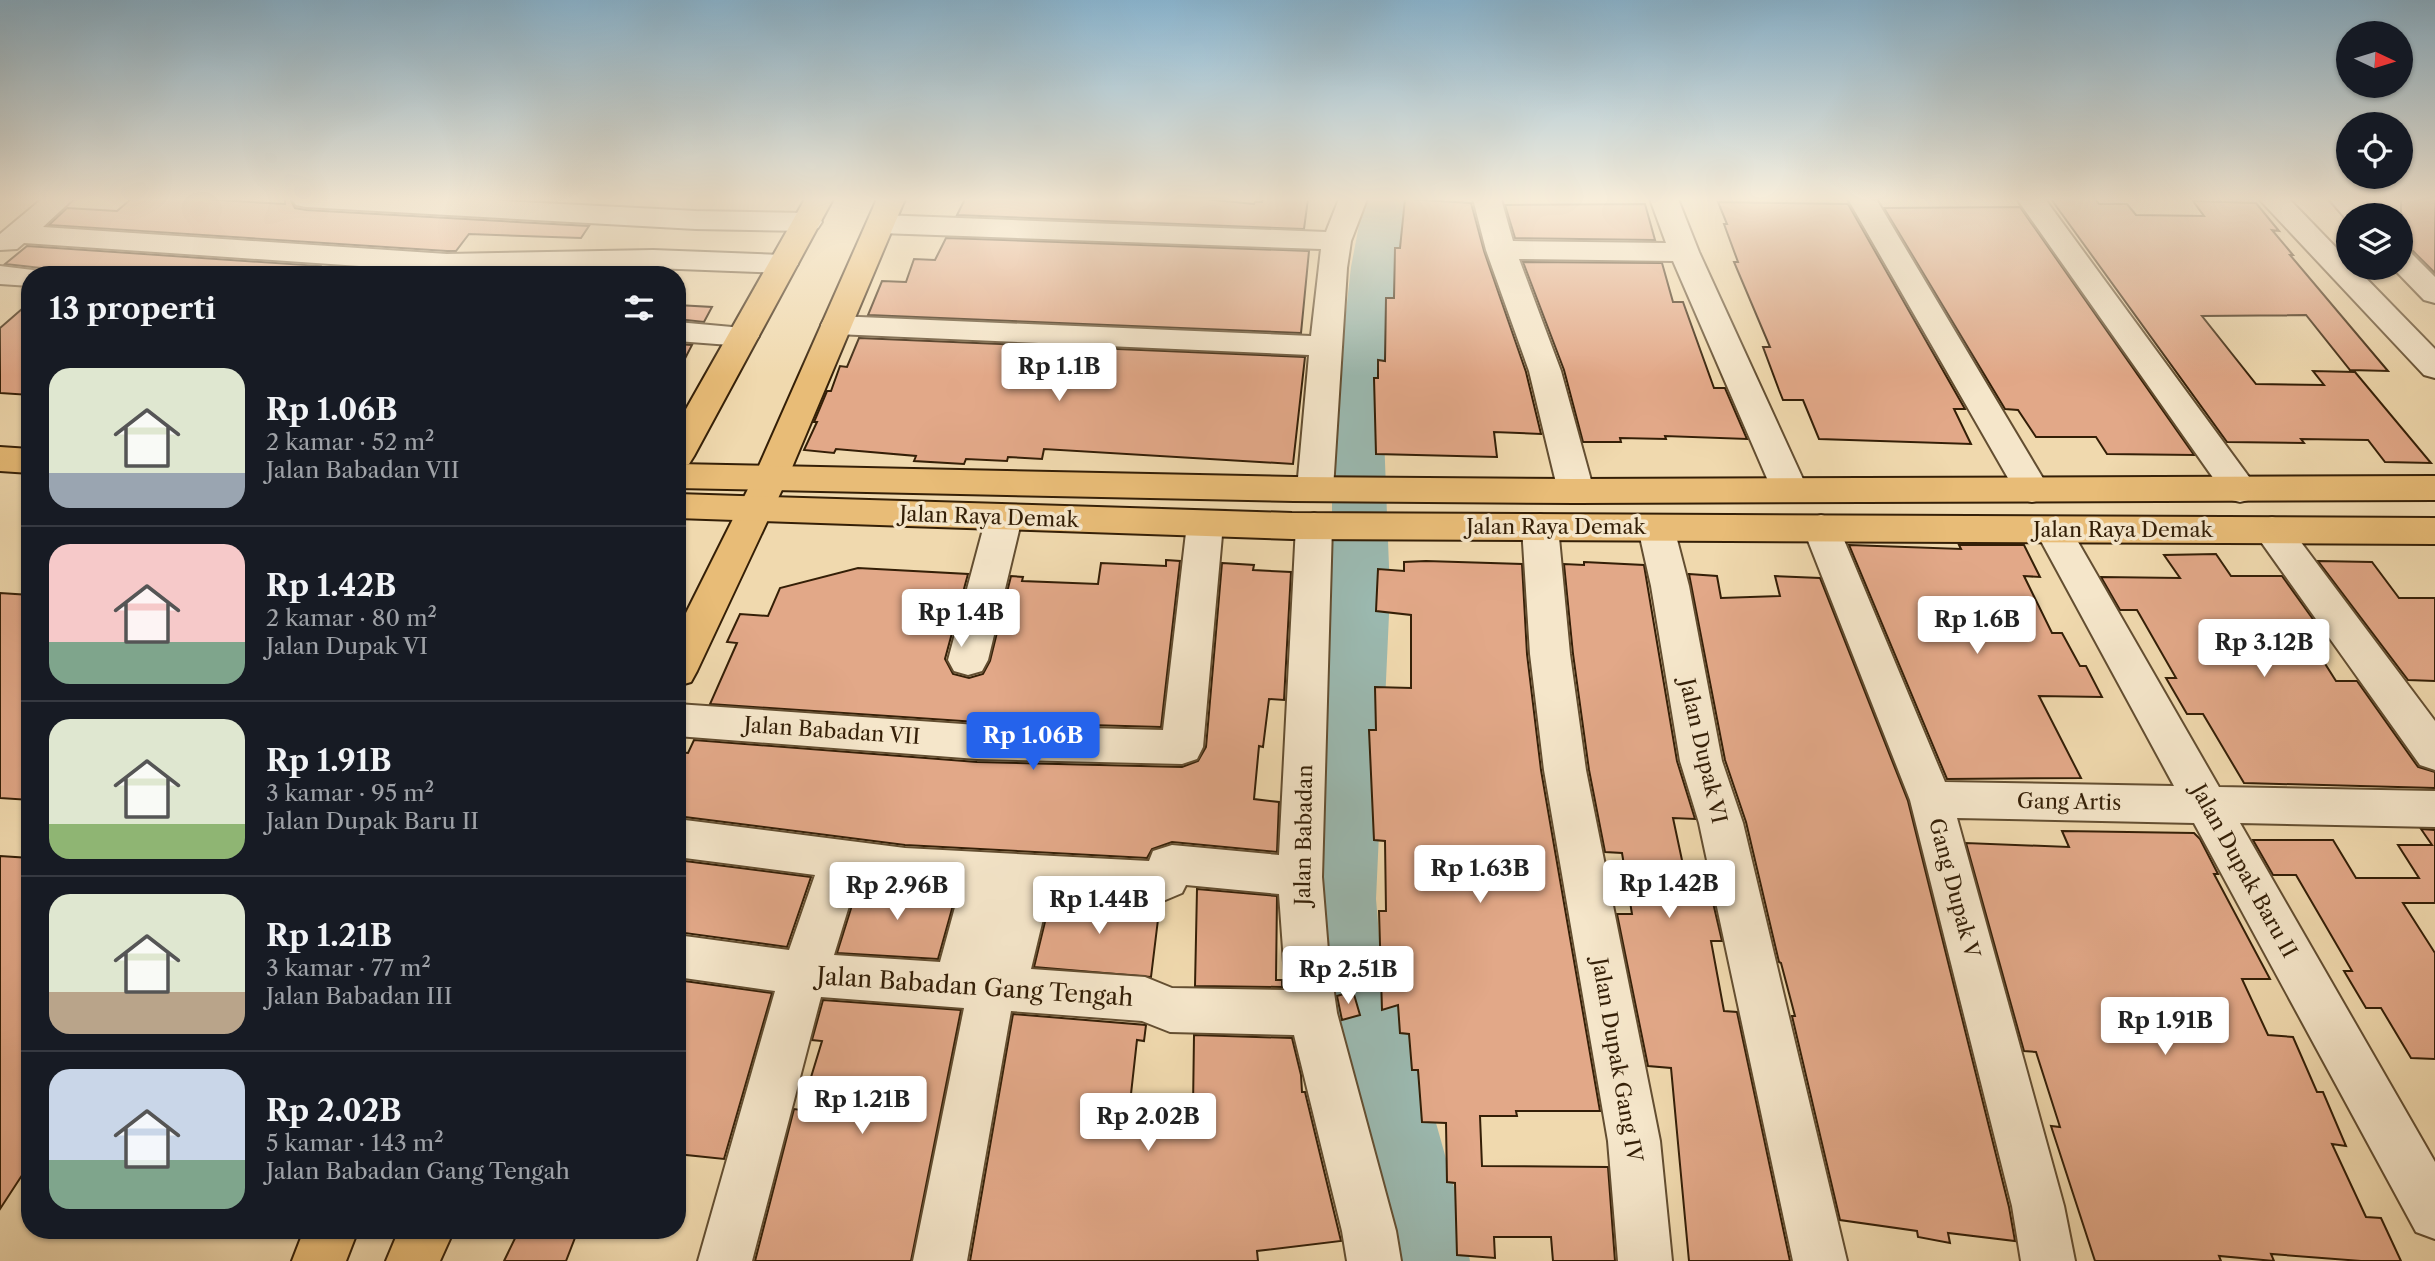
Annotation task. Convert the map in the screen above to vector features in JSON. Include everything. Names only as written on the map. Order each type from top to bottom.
[{"type":"main road","points":[[686,440],[786,258]]},
{"type":"main road","points":[[686,653],[764,493],[865,258]]},
{"type":"main road","points":[[0,433],[21,434]]},
{"type":"main road","points":[[0,459],[21,460]]},
{"type":"main road","name":"Jalan Raya Demak","points":[[686,479],[764,493],[1004,518],[1205,524],[1343,508],[1576,491],[2435,488]]},
{"type":"main road","name":"Jalan Raya Demak","points":[[686,505],[764,493],[1343,508],[1541,527],[2435,531]]},
{"type":"main road","points":[[318,1261],[327,1239]]},
{"type":"main road","points":[[413,1261],[423,1239]]},
{"type":"street","points":[[348,258],[447,263],[653,259],[783,264]]},
{"type":"street","name":"Jalan Babadan","points":[[1334,258],[1327,346],[1343,508],[1300,877],[1313,1013],[1369,1231],[1374,1261]]},
{"type":"street","points":[[1504,258],[1545,371],[1576,491]]},
{"type":"street","points":[[1687,258],[1790,490]]},
{"type":"street","points":[[1896,258],[2032,490]]},
{"type":"street","points":[[2073,258],[2240,490]]},
{"type":"street","points":[[2329,258],[2435,368]]},
{"type":"street","points":[[2413,271],[2432,289]]},
{"type":"street","points":[[0,275],[21,276]]},
{"type":"street","points":[[836,325],[1327,346]]},
{"type":"street","points":[[686,332],[743,336]]},
{"type":"street","points":[[968,660],[1004,518]]},
{"type":"street","name":"Jalan Babadan VII","points":[[686,721],[976,742],[1182,747],[1205,524]]},
{"type":"street","name":"Jalan Dupak Gang IV","points":[[1541,527],[1550,654],[1565,770],[1634,1141],[1645,1261]]},
{"type":"street","name":"Jalan Dupak VI","points":[[1656,528],[1670,586],[1701,761],[1721,823],[1821,1261]]},
{"type":"street","name":"Gang Dupak V","points":[[1821,528],[1931,800],[2038,1206],[2048,1261]]},
{"type":"street","name":"Jalan Dupak Baru II","points":[[2053,530],[2435,1213]]},
{"type":"street","points":[[2272,530],[2435,753]]},
{"type":"street","name":"Gang Artis","points":[[1931,800],[2435,809]]},
{"type":"street","points":[[686,839],[905,867],[1163,881],[1169,865],[1172,864],[1300,877]]},
{"type":"street","points":[[725,1261],[804,974],[842,859]]},
{"type":"street","points":[[940,1261],[984,986],[1009,873]]},
{"type":"street","name":"Jalan Babadan Gang Tengah","points":[[686,957],[804,974],[1145,999],[1170,1010],[1313,1013]]},
{"type":"building","points":[[13,258],[201,258],[320,266],[23,266],[5,264]]},
{"type":"building","points":[[936,258],[1308,258],[1301,333],[868,315],[882,281],[906,282],[914,259]]},
{"type":"building","points":[[1395,258],[1486,258],[1526,372],[1541,434],[1494,432],[1497,457],[1376,454],[1374,378],[1378,378],[1378,360],[1385,361],[1386,298],[1394,298]]},
{"type":"building","points":[[1736,258],[1879,258],[1965,409],[1954,409],[1971,444],[1819,439],[1803,400],[1783,400],[1763,347],[1770,347],[1734,262],[1738,262]]},
{"type":"building","points":[[1914,258],[2056,258],[2194,455],[2107,454],[2096,437],[2036,437],[2018,410],[2005,409]]},
{"type":"building","points":[[2094,258],[2292,258],[2388,371],[2350,370],[2306,315],[2202,316],[2256,384],[2324,385],[2313,371],[2355,372],[2431,463],[2385,462],[2368,440],[2227,442]]},
{"type":"building","points":[[2420,258],[2435,258],[2435,273]]},
{"type":"building","points":[[1523,262],[1662,263],[1673,302],[1683,302],[1714,388],[1725,388],[1747,439],[1665,436],[1666,439],[1620,438],[1621,442],[1583,442],[1564,370]]},
{"type":"building","points":[[686,306],[712,307],[704,322],[686,320]]},
{"type":"building","points":[[21,310],[21,394],[0,393],[0,328]]},
{"type":"building","points":[[859,338],[1305,357],[1293,464],[1044,449],[1042,459],[966,459],[964,464],[914,461],[916,456],[836,449],[834,453],[804,450],[827,391],[831,391],[840,366],[847,367]]},
{"type":"building","points":[[686,345],[692,345],[686,357]]},
{"type":"building","points":[[1849,545],[1961,549],[1959,545],[2024,545],[2040,577],[2024,576],[2052,633],[2062,633],[2080,666],[2086,666],[2102,697],[2039,696],[2081,778],[1947,779]]},
{"type":"building","points":[[2216,554],[2231,576],[2282,576],[2320,629],[2303,629],[2336,681],[2357,681],[2418,767],[2435,772],[2435,788],[2244,783],[2203,714],[2187,714],[2166,678],[2176,678],[2137,610],[2120,610],[2101,577],[2180,578],[2164,555]]},
{"type":"building","points":[[1166,560],[1180,561],[1161,727],[977,722],[710,704],[737,643],[727,642],[740,614],[768,616],[780,588],[858,568],[968,574],[945,659],[953,674],[969,678],[983,674],[990,661],[1011,576],[1023,577],[1022,581],[1098,584],[1101,563],[1166,566]]},
{"type":"building","points":[[2318,561],[2372,562],[2399,598],[2435,598],[2435,681],[2408,680]]},
{"type":"building","points":[[1404,562],[1522,564],[1527,654],[1541,770],[1600,1111],[1516,1111],[1517,1116],[1480,1116],[1482,1166],[1608,1167],[1615,1261],[1553,1261],[1551,1237],[1494,1237],[1495,1258],[1457,1255],[1455,1183],[1447,1182],[1446,1123],[1422,1122],[1418,1070],[1412,1070],[1409,1034],[1400,1033],[1398,1005],[1382,1010],[1379,911],[1386,911],[1385,841],[1374,840],[1369,730],[1376,730],[1375,687],[1411,688],[1411,615],[1376,611],[1378,569],[1404,571]]},
{"type":"building","points":[[1584,562],[1644,565],[1677,761],[1695,819],[1673,818],[1689,893],[1711,894],[1722,941],[1711,941],[1724,1011],[1737,1012],[1790,1261],[1689,1261],[1671,1068],[1648,1066],[1617,914],[1632,914],[1622,853],[1605,852],[1589,770],[1564,564],[1584,565]]},
{"type":"building","points":[[1222,563],[1254,565],[1253,570],[1291,572],[1284,700],[1269,699],[1263,747],[1259,746],[1254,799],[1279,802],[1277,852],[1172,842],[1152,849],[1147,858],[905,845],[686,817],[686,753],[694,740],[977,762],[1182,767],[1198,761],[1206,747]]},
{"type":"building","points":[[1689,574],[1717,576],[1721,598],[1780,596],[1775,576],[1820,578],[1908,801],[2009,1207],[2015,1241],[1948,1233],[1950,1243],[1918,1237],[1917,1231],[1840,1220],[1792,1016],[1795,1016],[1779,962],[1746,822],[1725,760]]},
{"type":"building","points":[[0,593],[21,594],[21,799],[0,798]]},
{"type":"building","points":[[2421,829],[2435,830],[2435,903],[2403,903],[2435,953],[2435,1059],[2411,1058],[2381,1008],[2366,1008],[2344,971],[2352,971],[2296,875],[2273,875],[2253,840],[2333,840],[2356,878],[2419,878],[2398,845],[2432,845]]},
{"type":"building","points":[[2062,831],[2194,833],[2200,839],[2218,874],[2214,874],[2270,979],[2242,979],[2268,1035],[2293,1037],[2317,1092],[2323,1092],[2346,1146],[2332,1144],[2366,1217],[2381,1218],[2401,1261],[2361,1261],[2271,1254],[2274,1261],[2219,1256],[2221,1261],[2095,1261],[2051,1126],[2060,1127],[2036,1052],[2024,1051],[1966,843],[2069,847]]},
{"type":"building","points":[[0,856],[21,857],[21,1177],[0,1209]]},
{"type":"building","points":[[686,861],[811,877],[787,947],[686,933]]},
{"type":"building","points":[[859,883],[957,891],[938,959],[837,953]]},
{"type":"building","points":[[1197,889],[1277,896],[1276,980],[1282,980],[1282,987],[1195,986]]},
{"type":"building","points":[[1051,897],[1160,903],[1151,977],[1034,967]]},
{"type":"building","points":[[686,981],[772,993],[724,1159],[686,1155]]},
{"type":"building","points":[[1353,991],[1360,1015],[1342,1020],[1337,996]]},
{"type":"building","points":[[823,1000],[961,1010],[911,1261],[755,1261],[794,1109],[801,1110],[822,1041],[812,1040]]},
{"type":"building","points":[[1013,1014],[1146,1025],[1144,1041],[1137,1040],[1130,1103],[1134,1103],[1133,1108],[1193,1108],[1194,1035],[1292,1038],[1301,1075],[1302,1092],[1305,1092],[1341,1241],[1257,1251],[1258,1261],[970,1261]]},
{"type":"building","points":[[515,1239],[575,1239],[566,1261],[504,1261]]},
{"type":"waterway","points":[[1376,258],[1358,436],[1361,593],[1341,899],[1345,965],[1366,1005],[1416,1198],[1428,1261]]}]
